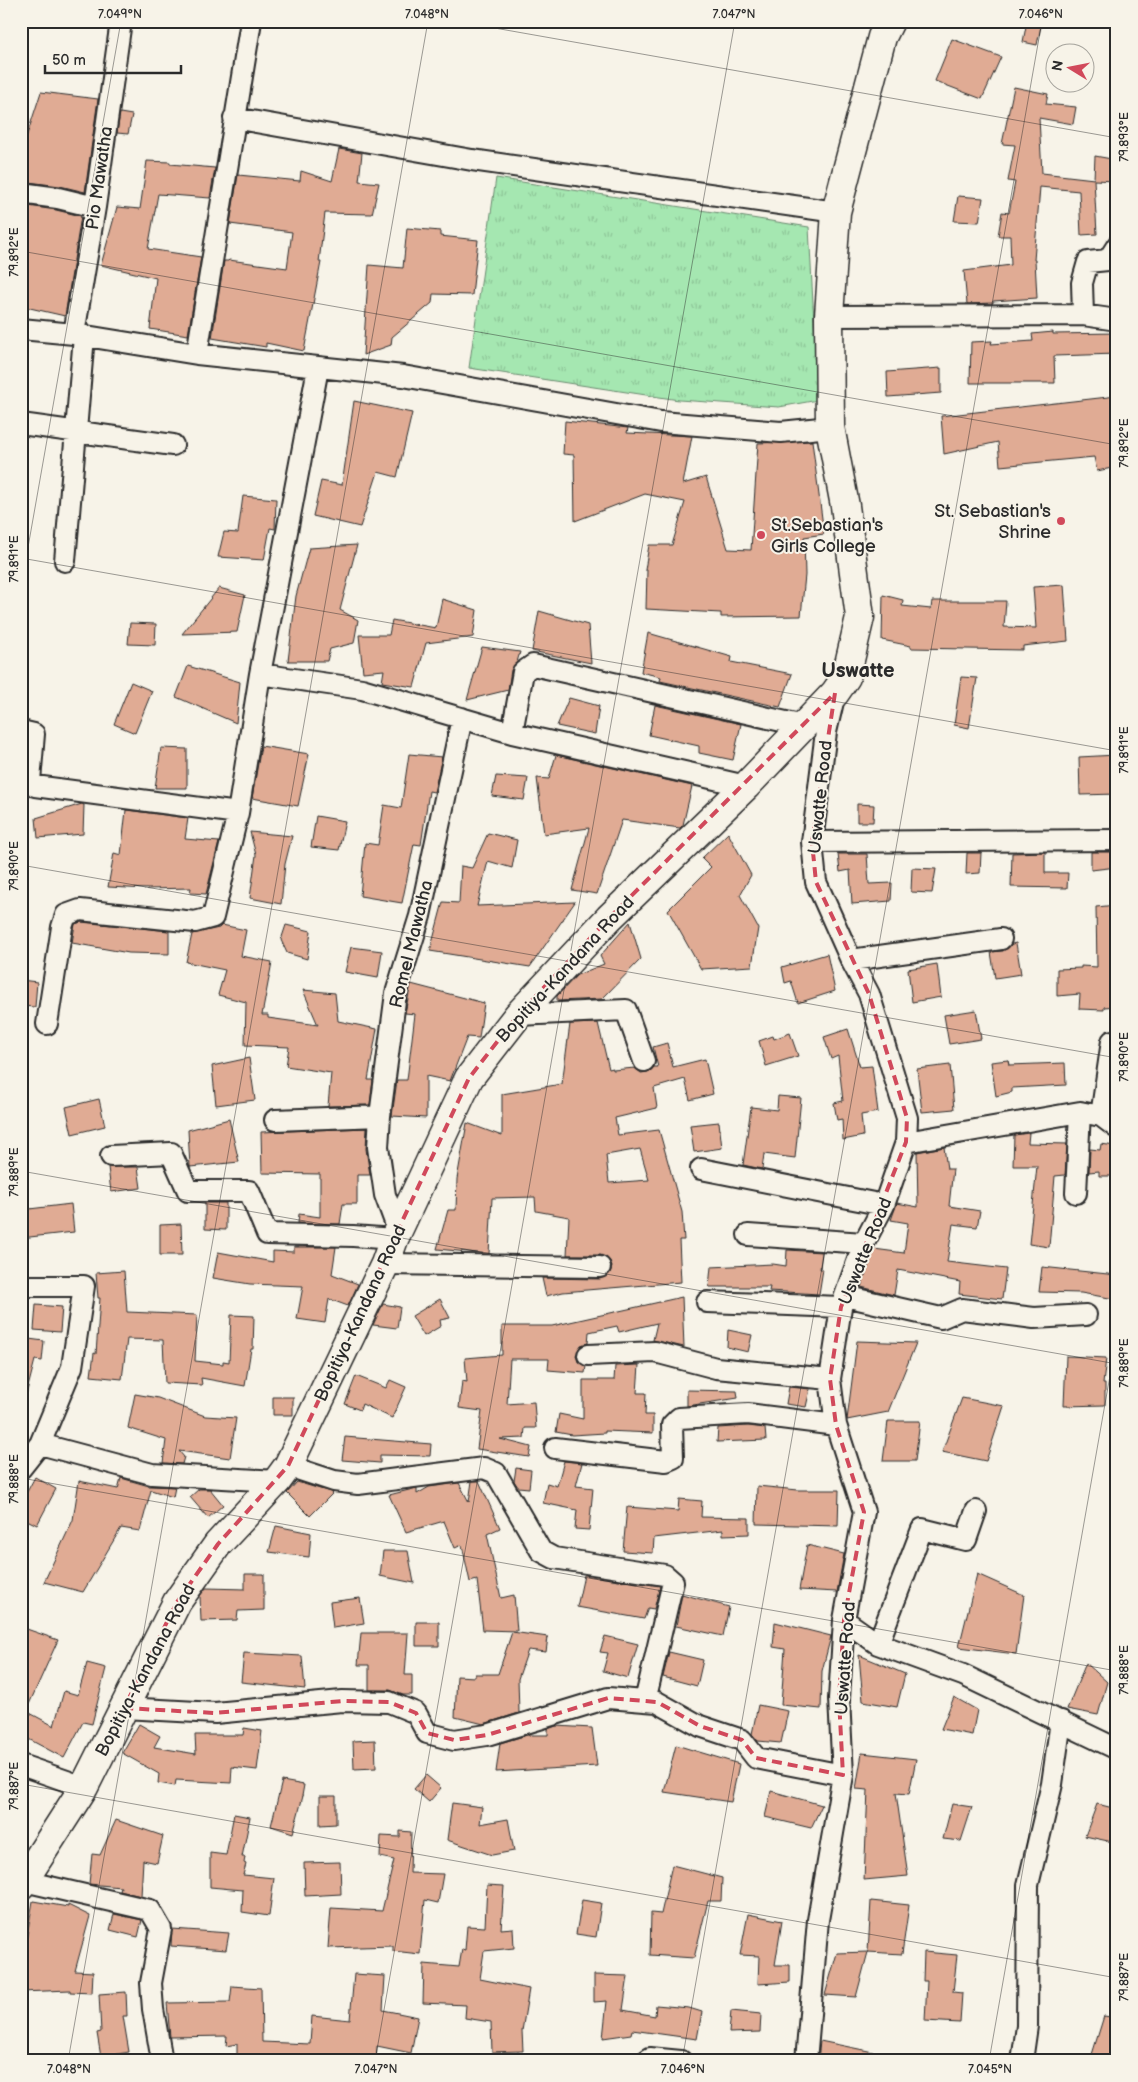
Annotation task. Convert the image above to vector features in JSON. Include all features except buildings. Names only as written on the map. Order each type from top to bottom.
[{"type":"street","name":"Pio Mawatha","points":[[65,561],[76,432],[79,335],[121,21]]},
{"type":"street","points":[[197,354],[251,21]]},
{"type":"street","name":"Bopitiya-Kandana Road","points":[[22,1883],[84,1787],[177,1602],[218,1544],[282,1474],[469,1078],[518,1015],[609,918],[746,786],[836,693],[846,677],[860,618],[847,516],[830,427],[829,316],[836,212],[882,37],[890,21]]},
{"type":"street","points":[[234,118],[472,160],[836,212]]},
{"type":"street","points":[[21,193],[58,198],[95,207]]},
{"type":"street","points":[[1083,315],[1082,283],[1088,262],[1108,260],[1117,246]]},
{"type":"street","points":[[829,316],[1083,315],[1117,320]]},
{"type":"street","points":[[21,329],[79,335],[197,354],[403,376],[661,422],[781,432],[830,427]]},
{"type":"street","points":[[47,1024],[62,927],[66,915],[80,910],[195,922],[213,918],[238,813],[260,674],[318,368]]},
{"type":"street","points":[[21,424],[173,445]]},
{"type":"street","points":[[512,733],[523,672],[533,665],[804,726]]},
{"type":"street","points":[[260,674],[362,690],[512,733],[746,786]]},
{"type":"street","name":"Uswatte Road","points":[[806,2061],[818,1920],[843,1775],[839,1699],[844,1620],[864,1512],[836,1425],[830,1379],[843,1302],[864,1243],[884,1205],[906,1142],[907,1118],[869,994],[851,960],[816,882],[812,842],[826,732],[836,693]]},
{"type":"street","name":"Romel Mawatha","points":[[392,1244],[378,1147],[380,1116],[396,993],[420,916],[462,718]]},
{"type":"street","points":[[21,731],[34,734],[30,781],[35,786],[238,813]]},
{"type":"street","points":[[812,842],[1117,840]]},
{"type":"street","points":[[851,960],[1001,939]]},
{"type":"street","points":[[518,1015],[626,1010],[644,1061]]},
{"type":"street","points":[[1101,1116],[1112,1041],[1117,1041]]},
{"type":"street","points":[[1076,1193],[1080,1112]]},
{"type":"street","points":[[906,1142],[1080,1112],[1101,1116],[1117,1128]]},
{"type":"street","points":[[275,1120],[380,1116]]},
{"type":"street","points":[[112,1156],[171,1153],[188,1192],[249,1191],[267,1234],[353,1236],[392,1244],[600,1267]]},
{"type":"street","points":[[701,1169],[884,1205]]},
{"type":"street","points":[[748,1235],[864,1243]]},
{"type":"street","points":[[21,1286],[84,1286],[72,1367],[40,1444],[21,1468]]},
{"type":"street","points":[[707,1302],[843,1302],[941,1318],[962,1309],[1034,1318],[1086,1316]]},
{"type":"street","points":[[588,1355],[655,1352],[716,1368],[830,1379]]},
{"type":"street","points":[[555,1448],[666,1460],[673,1458],[672,1425],[679,1418],[748,1414],[836,1425]]},
{"type":"street","points":[[40,1444],[152,1474],[282,1474],[358,1484],[484,1468],[496,1474],[541,1551],[554,1558],[665,1575],[674,1582],[645,1701]]},
{"type":"street","points":[[878,1644],[922,1529],[966,1540],[976,1511]]},
{"type":"street","points":[[844,1620],[878,1644],[963,1675],[1117,1749]]},
{"type":"street","points":[[124,1708],[215,1714],[342,1700],[389,1702],[416,1713],[427,1733],[454,1740],[488,1735],[608,1698],[657,1702],[700,1726],[742,1740],[756,1758],[843,1775]]},
{"type":"street","points":[[1022,2061],[1027,2026],[1028,1885],[1052,1784],[1060,1721]]},
{"type":"street","points":[[21,1765],[84,1787]]},
{"type":"street","points":[[22,1883],[150,1910],[161,1929],[151,1983],[153,2009],[162,2061]]},
{"type":"street","points":[[646,2061],[650,2058],[681,2061]]},
{"type":"highlighted area","points":[[835,693],[812,842],[816,882],[869,994],[907,1118],[906,1142],[841,1307],[830,1379],[836,1425],[864,1512],[844,1620],[839,1699],[843,1775],[756,1758],[742,1740],[700,1726],[657,1702],[608,1698],[487,1735],[454,1740],[427,1733],[416,1713],[389,1702],[342,1701],[215,1713],[124,1708],[177,1602],[218,1544],[288,1466],[469,1078],[518,1015],[609,918]]},
{"type":"green space","points":[[496,178],[809,227],[818,400],[779,407],[679,400],[469,368]]},
{"type":"place","name":"St. Sebastian's Shrine","points":[[1061,521]]},
{"type":"place","name":"St.Sebastian's Girls College","points":[[761,535]]},
{"type":"district","name":"Uswatte","points":[[858,670]]}]
